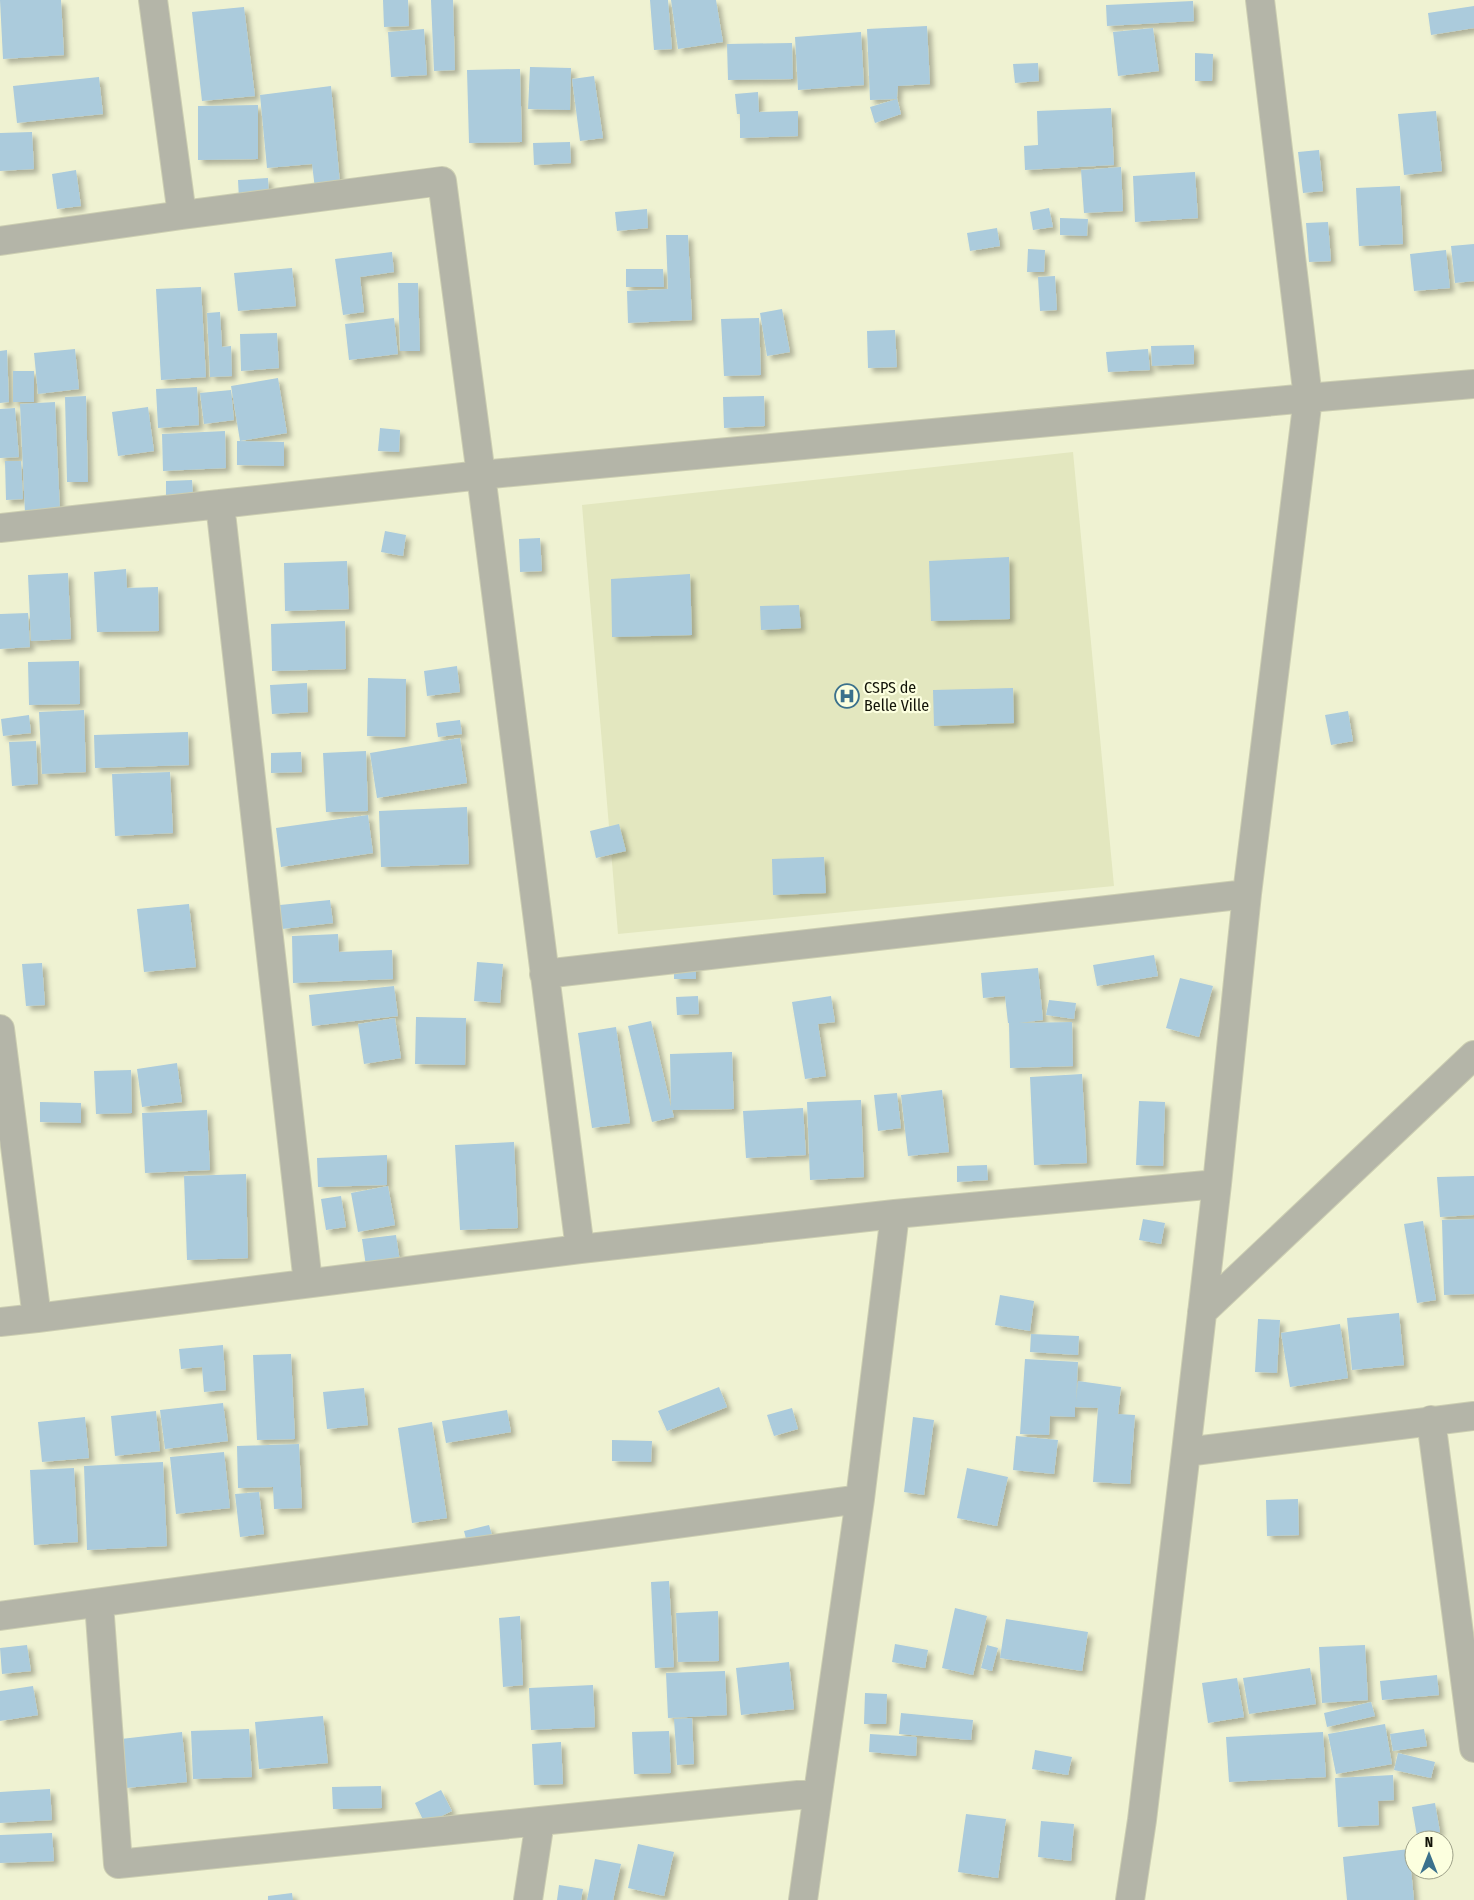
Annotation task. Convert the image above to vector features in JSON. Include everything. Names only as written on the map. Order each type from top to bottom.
[{"type":"street","points":[[153,0],[182,215]]},
{"type":"street","points":[[1130,1900],[1142,1820],[1186,1452],[1217,1184],[1247,894],[1308,398],[1260,0]]},
{"type":"street","points":[[0,241],[442,181],[580,1249]]},
{"type":"street","points":[[0,528],[480,475],[1474,384]]},
{"type":"street","points":[[220,504],[308,1283]]},
{"type":"street","points":[[544,974],[1247,894]]},
{"type":"street","points":[[0,1029],[37,1318]]},
{"type":"street","points":[[1202,1312],[1474,1055]]},
{"type":"street","points":[[0,1322],[580,1249],[896,1214],[1217,1184]]},
{"type":"street","points":[[803,1900],[860,1499],[896,1214]]},
{"type":"street","points":[[1186,1452],[1474,1416]]},
{"type":"street","points":[[1431,1420],[1474,1748]]},
{"type":"street","points":[[0,1616],[860,1499]]},
{"type":"street","points":[[99,1603],[118,1864],[818,1793]]},
{"type":"street","points":[[528,1900],[540,1821]]},
{"type":"shaded area","name":"CSPS de Belle Ville","points":[[1073,452],[1114,886],[618,934],[582,505]]},
{"type":"building","points":[[0,0],[61,0],[64,55],[3,59]]},
{"type":"building","points":[[383,0],[408,0],[409,26],[384,27]]},
{"type":"building","points":[[431,0],[453,0],[455,70],[434,71]]},
{"type":"building","points":[[650,0],[668,0],[672,49],[654,50]]},
{"type":"building","points":[[671,0],[716,0],[723,42],[678,49]]},
{"type":"building","points":[[1193,1],[1194,21],[1107,26],[1106,5]]},
{"type":"building","points":[[1474,6],[1474,28],[1431,35],[1428,13]]},
{"type":"building","points":[[244,7],[255,96],[202,101],[192,12]]},
{"type":"building","points":[[927,26],[930,84],[898,86],[897,98],[901,114],[875,123],[870,107],[897,99],[870,100],[867,29]]},
{"type":"building","points":[[1153,28],[1159,71],[1118,76],[1113,32]]},
{"type":"building","points":[[424,29],[427,75],[391,77],[388,32]]},
{"type":"building","points":[[861,32],[864,85],[798,90],[795,37]]},
{"type":"building","points":[[792,43],[793,79],[728,80],[727,44]]},
{"type":"building","points":[[1195,53],[1213,54],[1212,81],[1195,81]]},
{"type":"building","points":[[1038,63],[1039,81],[1015,83],[1013,64]]},
{"type":"building","points":[[530,67],[571,68],[570,110],[528,109]]},
{"type":"building","points":[[520,69],[522,142],[469,143],[467,70]]},
{"type":"building","points":[[594,76],[603,138],[580,141],[572,79]]},
{"type":"building","points":[[99,77],[103,114],[17,123],[13,86]]},
{"type":"building","points":[[331,86],[341,194],[316,197],[312,164],[267,168],[260,95]]},
{"type":"building","points":[[758,92],[759,112],[798,111],[798,136],[740,138],[740,114],[737,114],[735,94]]},
{"type":"building","points":[[258,105],[258,159],[198,160],[198,106]]},
{"type":"building","points":[[1111,108],[1114,165],[1025,170],[1024,146],[1038,145],[1037,111]]},
{"type":"building","points":[[1436,111],[1442,171],[1404,175],[1398,114]]},
{"type":"building","points":[[32,132],[34,169],[0,171],[0,133]]},
{"type":"building","points":[[570,142],[571,163],[534,165],[533,143]]},
{"type":"building","points":[[1319,150],[1323,191],[1303,193],[1298,152]]},
{"type":"building","points":[[1121,167],[1123,211],[1084,213],[1081,170]]},
{"type":"building","points":[[76,170],[81,206],[57,209],[52,174]]},
{"type":"building","points":[[1195,172],[1198,218],[1135,222],[1133,176]]},
{"type":"building","points":[[268,178],[269,197],[239,199],[238,180]]},
{"type":"building","points":[[1400,186],[1403,244],[1359,246],[1356,188]]},
{"type":"building","points":[[1049,208],[1053,227],[1033,230],[1030,212]]},
{"type":"building","points":[[647,209],[648,228],[617,231],[615,212]]},
{"type":"building","points":[[1060,218],[1088,219],[1087,236],[1060,235]]},
{"type":"building","points":[[1328,222],[1331,261],[1309,262],[1306,223]]},
{"type":"building","points":[[997,228],[1000,246],[970,251],[967,233]]},
{"type":"building","points":[[666,235],[688,235],[692,320],[628,323],[627,291],[668,289]]},
{"type":"building","points":[[1474,244],[1474,281],[1455,283],[1451,246]]},
{"type":"building","points":[[1028,249],[1045,250],[1044,272],[1027,272]]},
{"type":"building","points":[[1446,250],[1450,288],[1414,291],[1410,254]]},
{"type":"building","points":[[392,252],[394,272],[360,277],[364,312],[343,315],[335,259]]},
{"type":"building","points":[[292,268],[296,306],[238,311],[234,273]]},
{"type":"building","points":[[626,269],[663,269],[664,287],[626,287]]},
{"type":"building","points":[[1055,276],[1057,310],[1040,311],[1038,277]]},
{"type":"building","points":[[398,283],[418,283],[420,351],[400,351]]},
{"type":"building","points":[[201,287],[206,377],[161,380],[156,289]]},
{"type":"building","points":[[782,309],[790,352],[767,356],[760,313]]},
{"type":"building","points":[[220,312],[222,347],[231,346],[232,376],[210,377],[207,313]]},
{"type":"building","points":[[394,318],[398,354],[349,360],[345,324]]},
{"type":"building","points":[[759,318],[761,375],[724,376],[721,319]]},
{"type":"building","points":[[895,330],[897,367],[868,368],[867,331]]},
{"type":"building","points":[[277,333],[279,368],[241,371],[240,334]]},
{"type":"building","points":[[1194,345],[1194,364],[1152,366],[1151,346]]},
{"type":"building","points":[[75,349],[79,389],[38,394],[34,353]]},
{"type":"building","points":[[1148,349],[1150,370],[1108,372],[1106,352]]},
{"type":"building","points":[[7,350],[9,402],[0,403],[0,351]]},
{"type":"building","points":[[13,371],[34,371],[34,402],[13,402]]},
{"type":"building","points":[[278,378],[287,433],[240,441],[231,386]]},
{"type":"building","points":[[197,387],[199,425],[158,428],[156,389]]},
{"type":"building","points":[[231,390],[234,420],[204,424],[200,393]]},
{"type":"building","points":[[86,396],[88,482],[67,482],[65,397]]},
{"type":"building","points":[[764,396],[765,426],[724,428],[723,397]]},
{"type":"building","points":[[55,402],[60,511],[25,513],[20,404]]},
{"type":"building","points":[[148,407],[154,451],[118,456],[112,412]]},
{"type":"building","points":[[15,408],[19,457],[0,458],[0,409]]},
{"type":"building","points":[[380,428],[400,430],[399,452],[378,451]]},
{"type":"building","points":[[225,431],[226,468],[163,471],[162,434]]},
{"type":"building","points":[[237,441],[284,442],[284,466],[237,465]]},
{"type":"building","points":[[5,461],[21,461],[23,499],[6,500]]},
{"type":"building","points":[[192,480],[193,495],[166,497],[166,481]]},
{"type":"building","points":[[385,531],[406,535],[403,556],[381,552]]},
{"type":"building","points":[[540,538],[542,571],[520,572],[519,539]]},
{"type":"building","points":[[1009,557],[1010,619],[931,621],[929,561]]},
{"type":"building","points":[[347,561],[349,609],[285,611],[284,563]]},
{"type":"building","points":[[126,569],[127,588],[158,587],[159,631],[97,632],[94,572]]},
{"type":"building","points":[[68,573],[71,639],[31,641],[28,575]]},
{"type":"building","points":[[690,574],[692,635],[612,637],[611,579]]},
{"type":"building","points":[[799,605],[801,628],[761,630],[760,606]]},
{"type":"building","points":[[28,613],[30,647],[0,649],[0,614]]},
{"type":"building","points":[[345,621],[346,669],[272,671],[271,624]]},
{"type":"building","points":[[79,661],[80,704],[29,705],[28,662]]},
{"type":"building","points":[[457,666],[460,692],[427,696],[424,671]]},
{"type":"building","points":[[368,678],[406,679],[405,737],[367,736]]},
{"type":"building","points":[[307,683],[308,712],[272,714],[270,685]]},
{"type":"building","points":[[1013,688],[1014,723],[934,726],[933,690]]},
{"type":"building","points":[[84,710],[86,772],[42,774],[39,712]]},
{"type":"building","points":[[1348,711],[1353,741],[1331,745],[1325,715]]},
{"type":"building","points":[[29,715],[31,733],[3,736],[1,719]]},
{"type":"building","points":[[460,720],[462,734],[438,737],[436,723]]},
{"type":"building","points":[[188,732],[189,765],[95,768],[94,735]]},
{"type":"building","points":[[460,738],[467,783],[377,798],[370,753]]},
{"type":"building","points":[[36,741],[38,784],[12,786],[9,742]]},
{"type":"building","points":[[366,751],[368,811],[326,812],[323,753]]},
{"type":"building","points":[[301,752],[302,772],[271,773],[271,753]]},
{"type":"building","points":[[170,772],[173,833],[115,836],[112,774]]},
{"type":"building","points":[[467,807],[469,864],[381,867],[379,811]]},
{"type":"building","points":[[368,815],[373,853],[281,867],[276,828]]},
{"type":"building","points":[[619,824],[626,851],[596,858],[590,831]]},
{"type":"building","points":[[824,857],[826,893],[773,895],[772,859]]},
{"type":"building","points":[[330,900],[333,923],[282,929],[280,905]]},
{"type":"building","points":[[189,904],[196,967],[144,972],[137,909]]},
{"type":"building","points":[[338,934],[339,952],[392,950],[393,979],[293,983],[292,936]]},
{"type":"building","points":[[1154,955],[1158,976],[1097,986],[1093,965]]},
{"type":"building","points":[[674,957],[696,957],[696,979],[674,979]]},
{"type":"building","points":[[477,962],[503,964],[500,1003],[474,1001]]},
{"type":"building","points":[[42,963],[45,1005],[26,1006],[22,964]]},
{"type":"building","points":[[1038,968],[1043,1020],[1019,1023],[1072,1022],[1073,1066],[1010,1068],[1009,1023],[1005,996],[983,998],[981,973]]},
{"type":"building","points":[[1180,978],[1213,986],[1199,1037],[1166,1028]]},
{"type":"building","points":[[394,986],[398,1016],[312,1026],[309,995]]},
{"type":"building","points":[[698,996],[699,1014],[677,1015],[676,997]]},
{"type":"building","points":[[831,996],[835,1022],[818,1024],[826,1076],[805,1079],[792,1002]]},
{"type":"building","points":[[1049,1000],[1076,1003],[1074,1019],[1046,1015]]},
{"type":"building","points":[[416,1017],[466,1018],[465,1065],[415,1064]]},
{"type":"building","points":[[395,1018],[401,1058],[364,1064],[358,1024]]},
{"type":"building","points":[[651,1021],[671,1107],[670,1054],[732,1052],[734,1109],[672,1110],[674,1117],[652,1122],[628,1026]]},
{"type":"building","points":[[616,1027],[630,1123],[592,1128],[578,1033]]},
{"type":"building","points":[[177,1063],[182,1102],[142,1107],[137,1069]]},
{"type":"building","points":[[131,1070],[132,1113],[96,1114],[94,1071]]},
{"type":"building","points":[[1082,1074],[1087,1163],[1034,1165],[1030,1077]]},
{"type":"building","points":[[942,1090],[949,1152],[908,1156],[901,1095]]},
{"type":"building","points":[[897,1093],[901,1128],[878,1131],[874,1095]]},
{"type":"building","points":[[861,1100],[864,1177],[810,1180],[807,1102]]},
{"type":"building","points":[[1139,1101],[1165,1102],[1163,1166],[1136,1165]]},
{"type":"building","points":[[40,1102],[81,1103],[81,1123],[40,1122]]},
{"type":"building","points":[[803,1108],[806,1155],[746,1158],[743,1111]]},
{"type":"building","points":[[207,1110],[210,1170],[145,1173],[142,1113]]},
{"type":"building","points":[[514,1142],[518,1228],[460,1230],[455,1145]]},
{"type":"building","points":[[387,1155],[387,1185],[318,1187],[317,1158]]},
{"type":"building","points":[[987,1165],[988,1180],[957,1182],[957,1166]]},
{"type":"building","points":[[246,1174],[248,1258],[187,1260],[184,1176]]},
{"type":"building","points":[[1474,1176],[1474,1215],[1440,1217],[1437,1177]]},
{"type":"building","points":[[388,1186],[395,1225],[358,1232],[351,1193]]},
{"type":"building","points":[[341,1196],[346,1227],[326,1230],[321,1199]]},
{"type":"building","points":[[1143,1219],[1165,1223],[1161,1244],[1139,1240]]},
{"type":"building","points":[[1474,1219],[1474,1294],[1444,1295],[1442,1220]]},
{"type":"building","points":[[1423,1221],[1436,1300],[1417,1303],[1404,1224]]},
{"type":"building","points":[[396,1235],[400,1262],[366,1266],[362,1239]]},
{"type":"building","points":[[1000,1295],[1034,1301],[1030,1331],[995,1325]]},
{"type":"building","points":[[1399,1313],[1404,1365],[1352,1370],[1347,1318]]},
{"type":"building","points":[[1258,1319],[1280,1320],[1277,1373],[1255,1372]]},
{"type":"building","points":[[1340,1324],[1348,1378],[1290,1387],[1281,1333]]},
{"type":"building","points":[[1031,1334],[1079,1336],[1078,1355],[1030,1352]]},
{"type":"building","points":[[223,1345],[226,1390],[204,1392],[202,1367],[181,1369],[179,1349]]},
{"type":"building","points":[[291,1354],[295,1439],[257,1440],[253,1355]]},
{"type":"building","points":[[1025,1359],[1078,1362],[1076,1401],[1078,1381],[1121,1387],[1118,1414],[1135,1415],[1130,1484],[1093,1482],[1098,1408],[1075,1407],[1075,1417],[1050,1416],[1049,1435],[1020,1434]]},
{"type":"building","points":[[719,1387],[727,1407],[667,1431],[658,1411]]},
{"type":"building","points":[[364,1388],[368,1425],[327,1429],[323,1392]]},
{"type":"building","points":[[223,1403],[228,1441],[165,1449],[160,1410]]},
{"type":"building","points":[[792,1408],[798,1429],[774,1436],[767,1415]]},
{"type":"building","points":[[507,1410],[511,1432],[446,1443],[442,1421]]},
{"type":"building","points":[[156,1411],[160,1451],[115,1456],[111,1416]]},
{"type":"building","points":[[85,1417],[89,1458],[42,1462],[38,1422]]},
{"type":"building","points":[[913,1417],[934,1420],[924,1495],[904,1492]]},
{"type":"building","points":[[432,1422],[447,1518],[412,1523],[398,1428]]},
{"type":"building","points":[[1016,1436],[1058,1440],[1054,1474],[1013,1470]]},
{"type":"building","points":[[612,1440],[652,1441],[651,1462],[612,1461]]},
{"type":"building","points":[[299,1444],[302,1508],[274,1509],[273,1487],[238,1488],[237,1446]]},
{"type":"building","points":[[224,1452],[230,1508],[176,1514],[170,1457]]},
{"type":"building","points":[[163,1462],[167,1546],[87,1550],[84,1466]]},
{"type":"building","points":[[74,1468],[78,1542],[34,1545],[30,1470]]},
{"type":"building","points":[[967,1468],[1008,1477],[997,1526],[957,1518]]},
{"type":"building","points":[[259,1492],[264,1534],[240,1537],[235,1494]]},
{"type":"building","points":[[1298,1499],[1299,1535],[1267,1536],[1266,1500]]},
{"type":"building","points":[[489,1525],[497,1551],[471,1558],[464,1531]]},
{"type":"building","points":[[669,1581],[674,1667],[655,1668],[651,1582]]},
{"type":"building","points":[[955,1608],[987,1616],[973,1675],[942,1668]]},
{"type":"building","points":[[718,1611],[719,1661],[678,1662],[676,1613]]},
{"type":"building","points":[[520,1616],[523,1685],[503,1687],[499,1618]]},
{"type":"building","points":[[1006,1619],[1088,1632],[1082,1671],[1000,1658]]},
{"type":"building","points":[[895,1644],[928,1650],[925,1668],[892,1662]]},
{"type":"building","points":[[27,1645],[31,1671],[2,1674],[0,1648]]},
{"type":"building","points":[[987,1645],[998,1648],[992,1671],[981,1668]]},
{"type":"building","points":[[1365,1645],[1368,1700],[1322,1703],[1319,1647]]},
{"type":"building","points":[[789,1662],[794,1709],[741,1715],[736,1668]]},
{"type":"building","points":[[1310,1668],[1316,1704],[1249,1714],[1243,1678]]},
{"type":"building","points":[[725,1671],[727,1715],[668,1718],[666,1673]]},
{"type":"building","points":[[1437,1675],[1439,1695],[1382,1700],[1380,1681]]},
{"type":"building","points":[[1237,1678],[1244,1717],[1208,1723],[1202,1683]]},
{"type":"building","points":[[593,1685],[595,1727],[531,1730],[529,1688]]},
{"type":"building","points":[[33,1686],[38,1715],[0,1721],[0,1691]]},
{"type":"building","points":[[865,1693],[887,1694],[886,1724],[864,1724]]},
{"type":"building","points":[[1371,1702],[1375,1716],[1327,1727],[1324,1713]]},
{"type":"building","points":[[901,1713],[973,1720],[971,1740],[899,1734]]},
{"type":"building","points":[[323,1716],[328,1763],[259,1769],[255,1722]]},
{"type":"building","points":[[692,1718],[694,1764],[677,1765],[674,1719]]},
{"type":"building","points":[[1385,1724],[1392,1764],[1336,1774],[1328,1734]]},
{"type":"building","points":[[249,1729],[252,1777],[193,1779],[191,1731]]},
{"type":"building","points":[[1424,1729],[1427,1746],[1393,1751],[1390,1734]]},
{"type":"building","points":[[669,1731],[671,1773],[634,1774],[632,1732]]},
{"type":"building","points":[[182,1732],[187,1782],[126,1788],[121,1739]]},
{"type":"building","points":[[1323,1732],[1326,1777],[1229,1782],[1226,1737]]},
{"type":"building","points":[[870,1734],[917,1737],[916,1756],[869,1752]]},
{"type":"building","points":[[561,1742],[563,1784],[534,1785],[532,1744]]},
{"type":"building","points":[[1035,1750],[1072,1757],[1068,1775],[1032,1769]]},
{"type":"building","points":[[1398,1753],[1435,1762],[1431,1778],[1394,1770]]},
{"type":"building","points":[[1393,1775],[1394,1800],[1378,1801],[1379,1825],[1338,1827],[1335,1778]]},
{"type":"building","points":[[381,1786],[382,1808],[333,1809],[332,1787]]},
{"type":"building","points":[[50,1789],[52,1820],[0,1823],[0,1792]]},
{"type":"building","points":[[441,1790],[452,1811],[425,1824],[415,1803]]},
{"type":"building","points":[[1435,1803],[1440,1830],[1416,1830],[1412,1807]]},
{"type":"building","points":[[966,1814],[1006,1819],[998,1878],[958,1872]]},
{"type":"building","points":[[1041,1821],[1074,1824],[1071,1861],[1038,1857]]},
{"type":"building","points":[[52,1833],[54,1861],[0,1863],[0,1835]]},
{"type":"building","points":[[638,1844],[674,1852],[664,1896],[628,1888]]},
{"type":"building","points":[[1404,1850],[1404,1880],[1412,1880],[1414,1900],[1347,1900],[1343,1857]]},
{"type":"building","points":[[595,1859],[621,1864],[613,1900],[587,1900]]},
{"type":"building","points":[[559,1885],[583,1889],[581,1900],[557,1900]]},
{"type":"building","points":[[292,1893],[293,1900],[268,1900],[268,1896]]},
{"type":"place","name":"CSPS de Belle Ville","points":[[847,696]]}]
